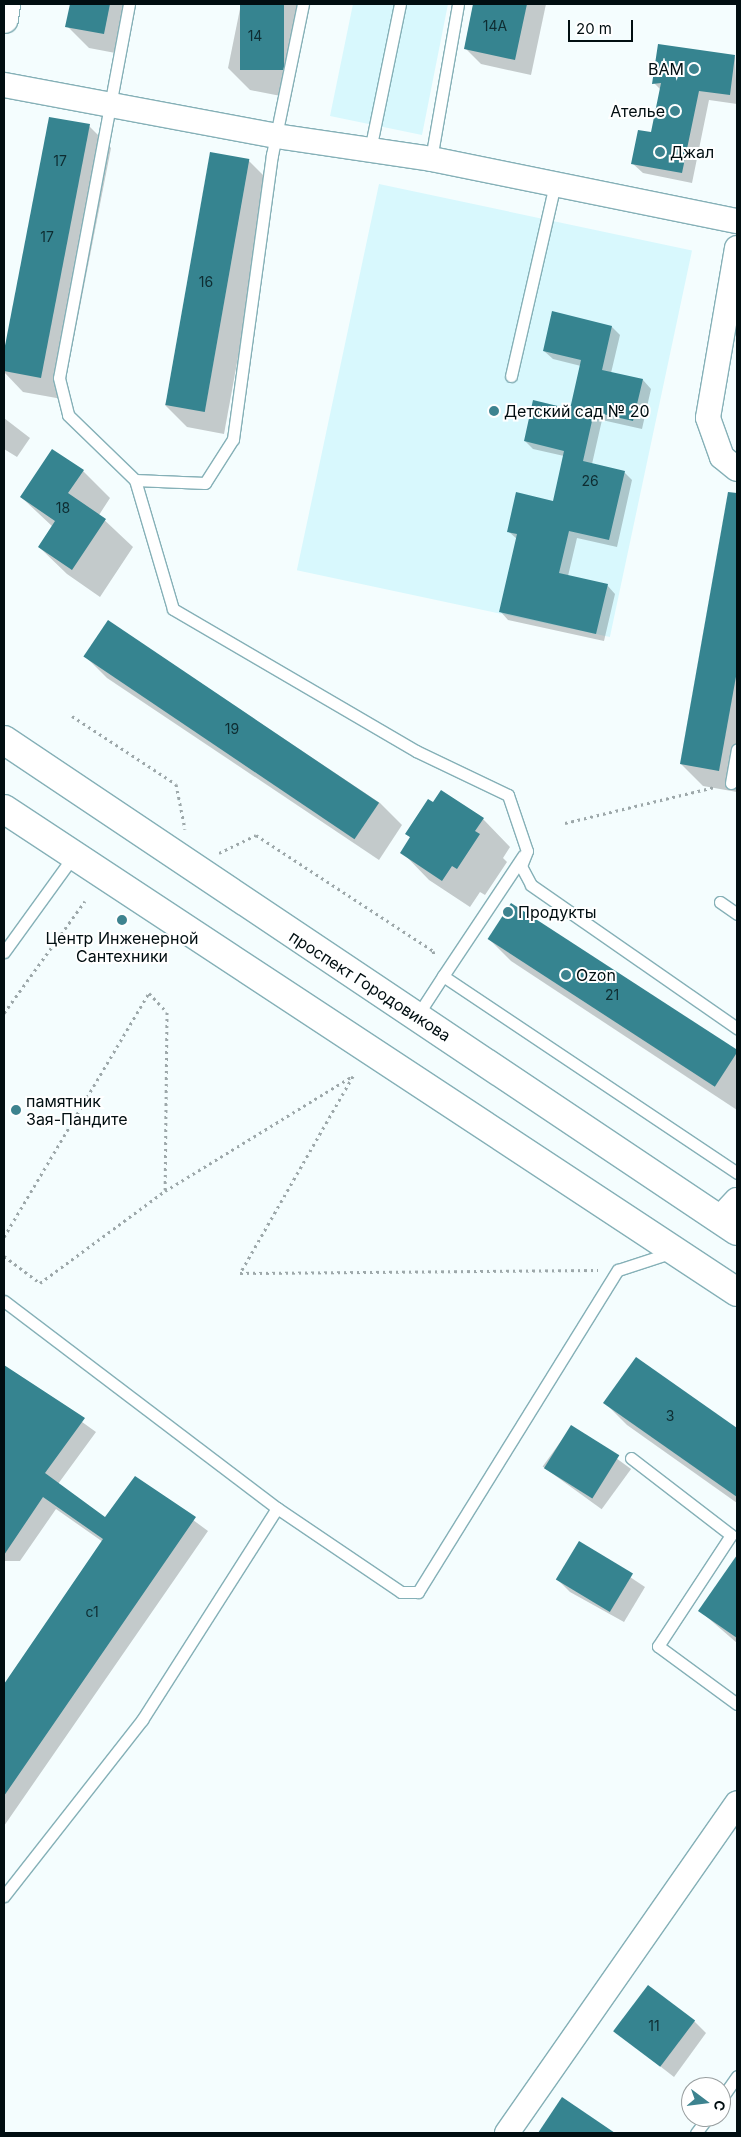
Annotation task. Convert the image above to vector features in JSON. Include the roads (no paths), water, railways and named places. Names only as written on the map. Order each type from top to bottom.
[{"type":"street","points":[[4,19],[6,4]]},
{"type":"street","points":[[4,85],[110,102],[276,136],[431,159],[737,221]]},
{"type":"street","points":[[737,248],[708,418],[722,457],[737,469]]},
{"type":"street","name":"проспект Городовикова","points":[[4,740],[416,1016],[731,1217]]},
{"type":"street","points":[[4,809],[737,1292]]},
{"type":"street","points":[[507,2133],[737,1802]]},
{"type":"lane","points":[[129,4],[59,378],[68,415],[135,480],[173,609],[416,751],[508,795],[527,851],[521,866],[531,885],[737,1028]]},
{"type":"lane","points":[[135,480],[205,483],[232,439],[276,136],[303,4]]},
{"type":"lane","points":[[370,150],[400,4]]},
{"type":"lane","points":[[431,159],[458,4]]},
{"type":"lane","points":[[512,376],[555,184]]},
{"type":"lane","points":[[731,783],[737,750]]},
{"type":"lane","points":[[416,1016],[527,851]]},
{"type":"lane","points":[[4,952],[75,854]]},
{"type":"lane","points":[[720,902],[737,914]]},
{"type":"lane","points":[[443,976],[737,1173]]},
{"type":"lane","points":[[4,1301],[277,1508],[401,1592],[418,1592],[618,1270],[674,1251]]},
{"type":"lane","points":[[632,1458],[731,1535],[658,1646],[737,1704]]},
{"type":"lane","points":[[4,1896],[142,1720],[277,1508]]},
{"type":"place","name":"ВАМ","points":[[694,69]]},
{"type":"place","name":"Ателье","points":[[675,111]]},
{"type":"place","name":"Джал","points":[[660,152]]},
{"type":"place","name":"Детский сад № 20","points":[[494,411]]},
{"type":"place","name":"Продукты","points":[[508,912]]},
{"type":"place","name":"Центр Инженерной Сантехники","points":[[122,920]]},
{"type":"place","name":"Ozon","points":[[566,975]]},
{"type":"place","name":"памятник Зая-Пандите","points":[[16,1110]]}]
